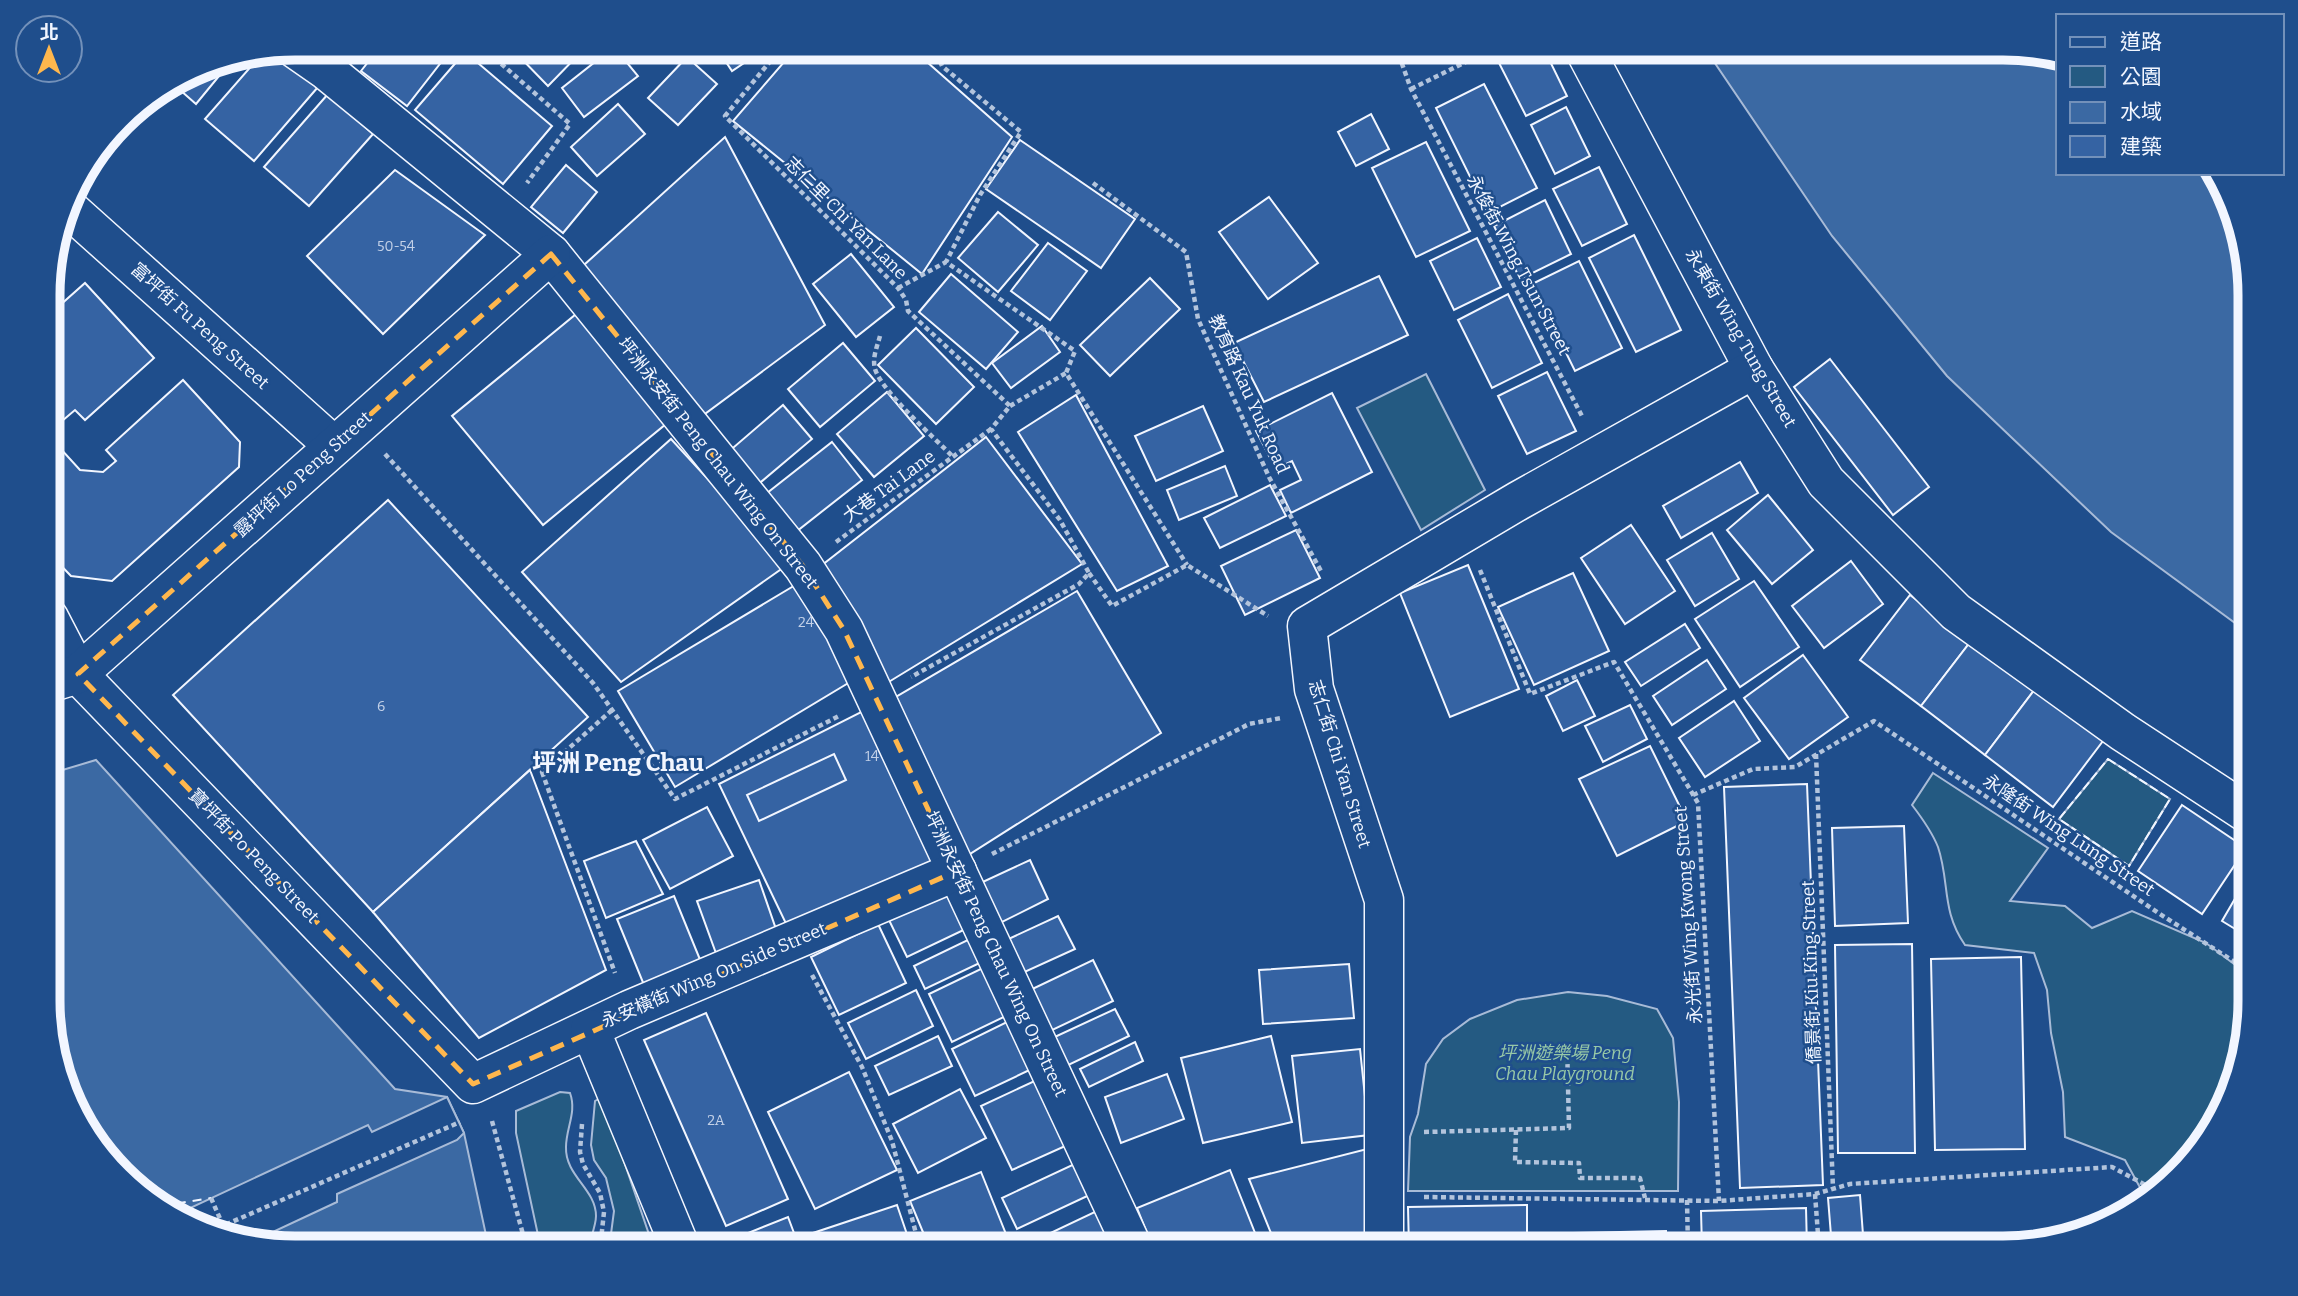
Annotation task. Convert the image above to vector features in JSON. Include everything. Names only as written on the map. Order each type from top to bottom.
[{"type":"street","name":"坪洲永安街 Peng Chau Wing On Street","points":[[312,60],[551,254],[803,566],[844,629],[1127,1236]]},
{"type":"street","name":"永東街 Wing Tung Street","points":[[1590,60],[1754,369],[1826,482],[1956,612],[2123,732],[2238,807]]},
{"type":"street","name":"富坪街 Fu Peng Street","points":[[74,213],[346,435]]},
{"type":"street","name":"露坪街 Lo Peng Street","points":[[64,679],[551,254]]},
{"type":"street","points":[[1307,626],[1754,369]]},
{"type":"street","name":"志仁街 Chi Yan Street","points":[[1307,626],[1314,689],[1384,900],[1384,1236]]},
{"type":"street","name":"寶坪街 Po Peng Street","points":[[64,679],[480,1094]]},
{"type":"street","name":"永安橫街 Wing On Side Street","points":[[480,1094],[590,1029],[629,1010],[957,871]]},
{"type":"street","points":[[590,1029],[676,1236]]},
{"type":"path","name":"志仁里 Chi Yan Lane","points":[[771,60],[725,116],[898,288],[906,300],[908,311],[1010,406]]},
{"type":"path","points":[[898,288],[946,262],[980,195],[1021,132],[942,66],[939,60]]},
{"type":"path","name":"永俊街 Wing Tsun Street","points":[[1401,60],[1411,89],[1602,454]]},
{"type":"path","points":[[1411,89],[1470,60]]},
{"type":"path","points":[[498,61],[570,124],[504,215]]},
{"type":"path","name":"教育路 Kau Yuk Road","points":[[1093,183],[1186,252],[1198,319],[1269,477],[1340,606]]},
{"type":"path","points":[[946,262],[1075,351],[1066,373],[1010,406],[991,429],[1060,520],[1089,573],[1112,606],[1187,565]]},
{"type":"path","points":[[880,336],[874,357],[876,370],[884,386],[953,457]]},
{"type":"path","points":[[1066,373],[1187,565],[1287,628],[1307,626]]},
{"type":"path","name":"大巷 Tai Lane","points":[[803,566],[991,429]]},
{"type":"path","points":[[346,435],[593,683],[675,799],[876,697],[1079,584],[1089,573]]},
{"type":"path","name":"永光街 Wing Kwong Street","points":[[1466,533],[1530,694],[1614,662],[1698,803],[1719,1201]]},
{"type":"path","points":[[612,710],[542,772],[629,1010]]},
{"type":"path","points":[[957,871],[1249,724],[1321,711]]},
{"type":"path","name":"永隆街 Wing Lung Street","points":[[1816,754],[1874,721],[2160,914],[2238,963]]},
{"type":"path","points":[[1693,795],[1753,769],[1795,767],[1816,754]]},
{"type":"path","name":"僑景街 Kiu King Street","points":[[1816,754],[1833,1189]]},
{"type":"path","points":[[793,941],[862,1067],[892,1141],[917,1236]]},
{"type":"path","points":[[1411,1133],[1569,1128],[1567,1044]]},
{"type":"path","points":[[227,1226],[460,1122],[480,1094]]},
{"type":"path","points":[[480,1094],[523,1236]]},
{"type":"path","points":[[1516,1130],[1515,1162],[1579,1163],[1580,1178],[1640,1178],[1645,1198]]},
{"type":"path","points":[[1384,1197],[1645,1198],[1719,1201],[1815,1194],[1850,1184],[2112,1167],[2148,1186]]},
{"type":"path","points":[[1815,1194],[1818,1236]]},
{"type":"path","points":[[211,1198],[220,1224]]},
{"type":"path","points":[[1687,1200],[1688,1236]]},
{"type":"highlighted area","points":[[551,254],[803,566],[844,630],[957,871],[473,1084],[78,674]]},
{"type":"green space","points":[[1426,374],[1485,490],[1421,530],[1357,408]]},
{"type":"green space","points":[[2108,759],[2170,799],[2129,866],[2059,819]]},
{"type":"green space","points":[[1933,773],[2048,848],[2010,901],[2065,906],[2092,928],[2132,911],[2206,943],[2238,967],[2238,1016],[2234,1047],[2226,1077],[2214,1105],[2190,1144],[2170,1168],[2142,1191],[2125,1160],[2065,1137],[2063,1092],[2051,1033],[2047,990],[2034,953],[1965,945],[1952,920],[1938,847],[1912,805]]},
{"type":"green space","name":"坪洲遊樂場 Peng Chau Playground","points":[[1568,992],[1607,996],[1657,1009],[1673,1038],[1679,1102],[1678,1191],[1408,1191],[1410,1137],[1418,1114],[1426,1064],[1443,1039],[1470,1019],[1517,1000]]},
{"type":"green space","points":[[560,1092],[570,1093],[572,1113],[566,1140],[567,1157],[595,1206],[596,1220],[592,1236],[538,1236],[516,1133],[516,1111]]},
{"type":"green space","points":[[602,1097],[650,1236],[611,1236],[614,1211],[606,1178],[594,1160],[591,1145],[595,1101]]},
{"type":"water","points":[[1713,60],[2003,60],[2056,66],[2056,175],[2205,175],[2226,219],[2238,280],[2238,625],[2111,532],[1947,376],[1832,236]]},
{"type":"water","points":[[96,760],[395,1089],[447,1097],[464,1133],[486,1236],[295,1236],[234,1228],[205,1219],[164,1197],[118,1156],[99,1132],[84,1105],[72,1077],[64,1047],[60,1001],[60,771]]},
{"type":"pier","points":[[447,1097],[464,1133],[457,1140],[337,1194],[337,1202],[268,1234],[234,1228],[186,1210],[368,1125],[372,1132]]},
{"type":"building","points":[[286,60],[318,87],[254,161],[205,119],[254,63]]},
{"type":"building","points":[[341,60],[353,60],[349,66]]},
{"type":"building","points":[[370,60],[443,60],[407,106],[361,71]]},
{"type":"building","points":[[458,60],[474,60],[552,126],[503,184],[415,110]]},
{"type":"building","points":[[523,60],[573,60],[548,86]]},
{"type":"building","points":[[598,60],[625,60],[638,76],[584,117],[562,88]]},
{"type":"building","points":[[684,60],[690,60],[717,84],[678,125],[648,98]]},
{"type":"building","points":[[725,60],[748,60],[732,71]]},
{"type":"building","points":[[786,60],[925,60],[1012,137],[922,274],[733,121]]},
{"type":"building","points":[[1505,60],[1549,60],[1567,96],[1526,116],[1499,63]]},
{"type":"building","points":[[223,71],[196,104],[180,90]]},
{"type":"building","points":[[1484,84],[1537,188],[1488,213],[1436,108]]},
{"type":"building","points":[[328,94],[373,134],[309,206],[264,167]]},
{"type":"building","points":[[618,104],[645,134],[597,176],[571,147]]},
{"type":"building","points":[[1566,107],[1590,156],[1555,174],[1531,125]]},
{"type":"building","points":[[1371,114],[1389,149],[1356,166],[1338,132]]},
{"type":"building","points":[[725,137],[825,325],[698,419],[584,265]]},
{"type":"building","points":[[1020,140],[1135,219],[1101,268],[986,189]]},
{"type":"building","points":[[1426,142],[1470,231],[1416,257],[1372,168]]},
{"type":"building","points":[[566,165],[597,192],[563,233],[531,207]]},
{"type":"building","points":[[1599,167],[1627,224],[1582,246],[1553,189]]},
{"type":"building","points":[[395,170],[485,235],[383,334],[307,256]]},
{"type":"building","points":[[1269,197],[1318,263],[1268,299],[1219,232]]},
{"type":"building","points":[[1545,200],[1571,254],[1520,279],[1494,226]]},
{"type":"building","points":[[998,212],[1038,245],[998,292],[958,258]]},
{"type":"building","points":[[1634,235],[1681,330],[1636,352],[1589,258]]},
{"type":"building","points":[[1477,238],[1501,287],[1454,310],[1430,261]]},
{"type":"building","points":[[1048,243],[1087,271],[1050,320],[1011,291]]},
{"type":"building","points":[[851,254],[894,307],[856,337],[813,284]]},
{"type":"building","points":[[1579,261],[1622,348],[1575,371],[1532,284]]},
{"type":"building","points":[[951,274],[1018,332],[986,369],[919,312]]},
{"type":"building","points":[[1379,276],[1408,335],[1264,402],[1234,343]]},
{"type":"building","points":[[1150,278],[1180,309],[1110,376],[1080,345]]},
{"type":"building","points":[[85,283],[154,358],[85,420],[75,410],[62,421],[60,438],[60,305]]},
{"type":"building","points":[[1508,294],[1542,363],[1492,388],[1458,320]]},
{"type":"building","points":[[581,310],[672,419],[543,525],[452,416]]},
{"type":"building","points":[[1042,326],[1060,352],[1011,388],[992,363]]},
{"type":"building","points":[[916,328],[974,387],[936,424],[878,365]]},
{"type":"building","points":[[843,343],[875,381],[820,427],[788,389]]},
{"type":"building","points":[[1830,359],[1929,487],[1893,515],[1794,387]]},
{"type":"building","points":[[1547,372],[1576,431],[1527,454],[1498,396]]},
{"type":"building","points":[[183,380],[240,442],[239,467],[112,581],[71,576],[60,564],[60,448],[80,470],[103,472],[116,461],[106,450]]},
{"type":"building","points":[[887,392],[924,436],[874,477],[837,434]]},
{"type":"building","points":[[1332,393],[1372,472],[1291,513],[1280,490],[1301,480],[1292,461],[1276,469],[1256,431]]},
{"type":"building","points":[[1076,395],[1168,566],[1117,591],[1018,432]]},
{"type":"building","points":[[783,405],[812,439],[755,487],[727,453]]},
{"type":"building","points":[[1203,406],[1223,451],[1156,481],[1135,436]]},
{"type":"building","points":[[986,437],[1082,564],[887,683],[817,569]]},
{"type":"building","points":[[671,439],[787,565],[621,682],[522,572]]},
{"type":"building","points":[[832,442],[862,480],[792,535],[762,497]]},
{"type":"building","points":[[1740,462],[1758,493],[1681,538],[1663,506]]},
{"type":"building","points":[[1225,466],[1237,496],[1179,520],[1167,490]]},
{"type":"building","points":[[1270,485],[1286,516],[1220,548],[1204,518]]},
{"type":"building","points":[[1768,495],[1813,550],[1772,584],[1727,530]]},
{"type":"building","points":[[388,500],[588,717],[373,912],[173,695]]},
{"type":"building","points":[[1631,525],[1675,591],[1625,624],[1581,558]]},
{"type":"building","points":[[1296,530],[1320,578],[1245,615],[1221,566]]},
{"type":"building","points":[[1712,533],[1739,579],[1695,606],[1667,560]]},
{"type":"building","points":[[1851,561],[1883,604],[1824,648],[1792,606]]},
{"type":"building","points":[[1468,565],[1519,689],[1450,717],[1400,593]]},
{"type":"building","points":[[1573,573],[1609,651],[1534,685],[1498,607]]},
{"type":"building","points":[[802,581],[860,676],[675,787],[618,691]]},
{"type":"building","points":[[1754,581],[1799,647],[1740,687],[1695,619]]},
{"type":"building","points":[[1077,591],[1161,733],[962,859],[889,701]]},
{"type":"building","points":[[1910,595],[1971,641],[1921,706],[1860,660]]},
{"type":"building","points":[[1685,624],[1700,648],[1641,686],[1625,662]]},
{"type":"building","points":[[1971,641],[2035,689],[1985,755],[1921,706]]},
{"type":"building","points":[[1803,655],[1848,717],[1789,759],[1744,698]]},
{"type":"building","points":[[1707,660],[1726,689],[1672,725],[1653,696]]},
{"type":"building","points":[[1577,680],[1595,716],[1563,731],[1546,696]]},
{"type":"building","points":[[2035,689],[2103,741],[2053,807],[1985,755]]},
{"type":"building","points":[[1734,701],[1760,741],[1705,777],[1679,738]]},
{"type":"building","points":[[1630,705],[1647,739],[1603,762],[1585,726]]},
{"type":"building","points":[[869,708],[942,863],[791,934],[719,784]]},
{"type":"building","points":[[1650,746],[1687,821],[1617,856],[1579,779]]},
{"type":"building","points":[[834,754],[846,780],[759,821],[747,795]]},
{"type":"building","points":[[530,770],[606,970],[479,1038],[373,912]]},
{"type":"building","points":[[1807,784],[1823,1185],[1740,1188],[1724,787]]},
{"type":"building","points":[[2182,805],[2238,843],[2238,860],[2202,914],[2138,871]]},
{"type":"building","points":[[707,807],[733,856],[670,889],[643,840]]},
{"type":"building","points":[[1904,826],[1908,923],[1835,926],[1832,828]]},
{"type":"building","points":[[636,841],[663,894],[606,918],[584,861]]},
{"type":"building","points":[[1030,860],[1048,899],[994,926],[974,886]]},
{"type":"building","points":[[759,880],[778,935],[717,956],[697,901]]},
{"type":"building","points":[[952,883],[972,926],[907,957],[886,914]]},
{"type":"building","points":[[2238,894],[2238,931],[2222,921]]},
{"type":"building","points":[[674,896],[701,962],[644,985],[617,919]]},
{"type":"building","points":[[1058,916],[1075,949],[1018,975],[1002,942]]},
{"type":"building","points":[[878,924],[906,983],[839,1015],[811,957]]},
{"type":"building","points":[[976,936],[986,960],[925,989],[914,966]]},
{"type":"building","points":[[1912,944],[1915,1153],[1838,1153],[1835,945]]},
{"type":"building","points":[[2021,957],[2025,1149],[1935,1150],[1931,959]]},
{"type":"building","points":[[1093,960],[1113,1001],[1046,1033],[1026,992]]},
{"type":"building","points":[[1349,964],[1354,1018],[1263,1024],[1259,970]]},
{"type":"building","points":[[989,965],[1012,1013],[952,1042],[929,994]]},
{"type":"building","points":[[916,990],[933,1026],[866,1059],[848,1023]]},
{"type":"building","points":[[1115,1009],[1129,1036],[1060,1069],[1046,1041]]},
{"type":"building","points":[[706,1013],[788,1199],[726,1226],[644,1040]]},
{"type":"building","points":[[1015,1018],[1038,1066],[975,1096],[952,1049]]},
{"type":"building","points":[[938,1036],[952,1066],[889,1095],[875,1066]]},
{"type":"building","points":[[1271,1036],[1292,1122],[1203,1143],[1181,1058]]},
{"type":"building","points":[[1135,1042],[1143,1061],[1089,1087],[1080,1069]]},
{"type":"building","points":[[1360,1049],[1369,1135],[1302,1143],[1292,1056]]},
{"type":"building","points":[[849,1072],[897,1170],[815,1209],[768,1112]]},
{"type":"building","points":[[1167,1074],[1184,1119],[1121,1143],[1105,1097]]},
{"type":"building","points":[[1041,1078],[1072,1143],[1012,1170],[981,1106]]},
{"type":"building","points":[[960,1089],[986,1138],[918,1173],[893,1124]]},
{"type":"building","points":[[1371,1148],[1371,1236],[1272,1236],[1249,1179]]},
{"type":"building","points":[[1083,1160],[1098,1191],[1017,1229],[1002,1198]]},
{"type":"building","points":[[1230,1170],[1256,1236],[1148,1236],[1137,1208]]},
{"type":"building","points":[[981,1172],[1007,1236],[925,1236],[910,1201]]},
{"type":"building","points":[[1860,1195],[1863,1236],[1831,1236],[1828,1198]]},
{"type":"building","points":[[897,1205],[908,1236],[811,1236],[810,1234]]},
{"type":"building","points":[[1527,1205],[1527,1236],[1409,1236],[1408,1207]]},
{"type":"building","points":[[1806,1208],[1807,1236],[1702,1236],[1701,1211]]},
{"type":"building","points":[[1101,1209],[1113,1234],[1109,1236],[1044,1236]]},
{"type":"building","points":[[788,1217],[795,1236],[740,1236]]},
{"type":"building","points":[[1666,1231],[1666,1236],[1527,1236]]},
{"type":"ferry route","points":[[175,1204],[211,1198]]},
{"type":"fence","points":[[2108,759],[2170,799],[2129,866],[2059,819],[2108,759]]},
{"type":"district","name":"坪洲 Peng Chau","points":[[618,763]]}]
